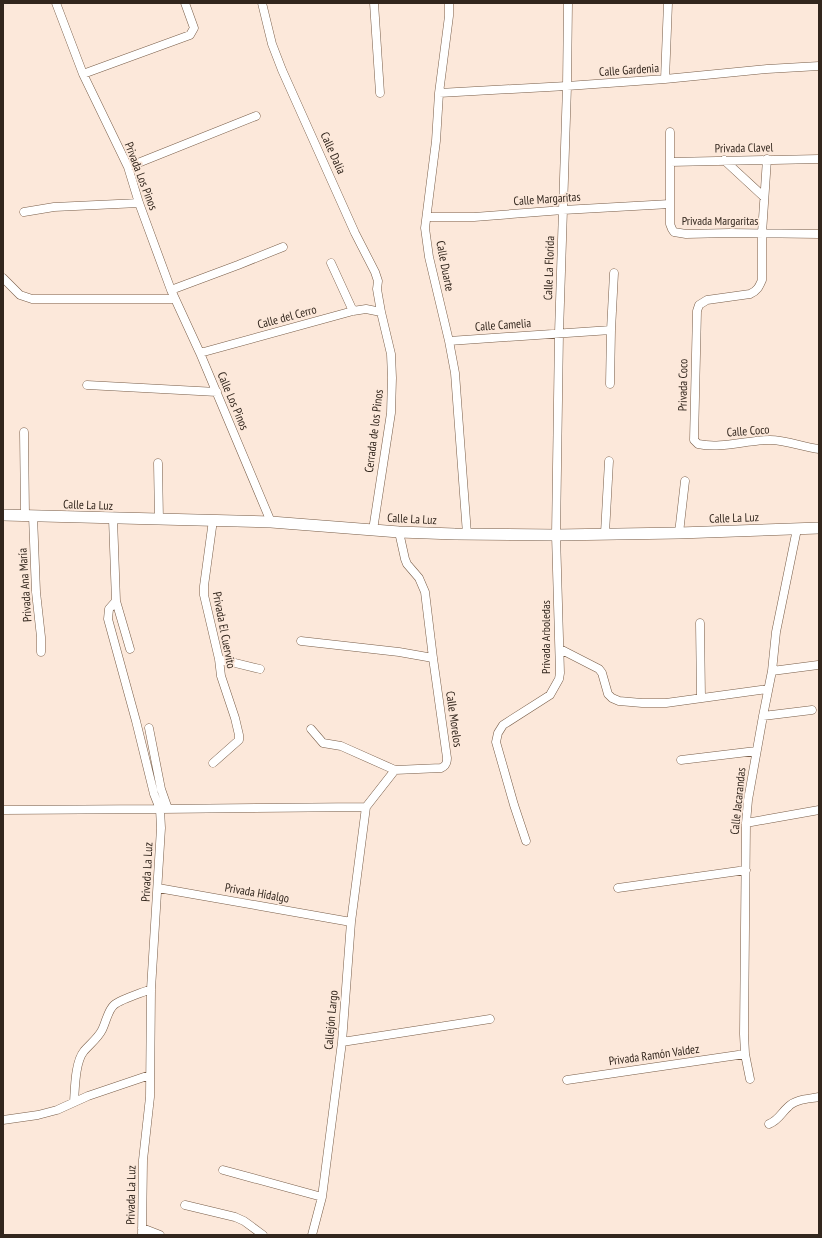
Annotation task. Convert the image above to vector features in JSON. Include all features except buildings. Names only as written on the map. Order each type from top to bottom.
[{"type":"street","name":"Privada Los Pinos","points":[[56,3],[83,74],[128,167],[139,203],[171,290]]},
{"type":"street","points":[[83,74],[190,35],[194,28],[186,3]]},
{"type":"street","name":"Calle Dalia","points":[[262,3],[272,44],[282,70],[355,233],[375,272],[378,281],[381,312]]},
{"type":"street","points":[[374,3],[380,93]]},
{"type":"street","name":"Calle Duarte","points":[[448,3],[449,16],[439,93],[436,141],[426,217],[426,228],[429,257],[455,373],[467,534]]},
{"type":"street","name":"Calle La Florida","points":[[556,534],[559,333],[567,86],[568,3]]},
{"type":"street","points":[[666,80],[668,3]]},
{"type":"street","name":"Calle Gardenia","points":[[439,93],[666,80],[767,69],[819,66]]},
{"type":"street","points":[[128,167],[256,116]]},
{"type":"street","name":"Privada Margaritas","points":[[670,132],[670,224],[674,232],[678,234],[819,234]]},
{"type":"street","points":[[762,233],[767,159]]},
{"type":"street","name":"Privada Clavel","points":[[670,162],[819,159]]},
{"type":"street","points":[[724,160],[764,197]]},
{"type":"street","points":[[24,212],[54,207],[139,203]]},
{"type":"street","name":"Calle Margaritas","points":[[426,217],[481,216],[670,204]]},
{"type":"street","name":"Privada Coco","points":[[702,445],[696,443],[694,436],[697,311],[702,303],[707,300],[750,294],[756,291],[762,280],[762,233]]},
{"type":"street","points":[[171,290],[283,247]]},
{"type":"street","points":[[331,263],[353,311]]},
{"type":"street","points":[[610,384],[614,273]]},
{"type":"street","points":[[3,278],[20,295],[32,298],[175,299]]},
{"type":"street","name":"Calle Los Pinos","points":[[171,290],[217,392],[271,522]]},
{"type":"street","name":"Calle del Cerro","points":[[200,353],[353,311],[366,309],[381,312]]},
{"type":"street","name":"Cerrada de los Pinos","points":[[373,530],[391,413],[392,392],[391,354],[381,312]]},
{"type":"street","name":"Calle Camelia","points":[[449,341],[611,330]]},
{"type":"street","points":[[87,385],[217,392]]},
{"type":"street","name":"Privada Ana María","points":[[24,432],[29,516],[41,637],[41,652]]},
{"type":"street","name":"Calle Coco","points":[[702,445],[724,445],[770,440],[819,449]]},
{"type":"street","points":[[605,534],[609,461]]},
{"type":"street","points":[[158,463],[158,520]]},
{"type":"street","points":[[679,533],[685,481]]},
{"type":"street","name":"Calle La Luz","points":[[3,515],[271,522],[414,533],[455,534],[679,533],[819,528]]},
{"type":"street","name":"Privada La Luz","points":[[113,519],[116,601],[109,609],[108,619],[154,794],[164,809],[161,828],[151,989],[150,1104],[143,1160],[142,1232]]},
{"type":"street","name":"Privada El Cuervito","points":[[213,520],[204,595],[219,659],[221,676],[239,735],[238,740],[213,763]]},
{"type":"street","name":"Calle Jacarandas","points":[[750,1079],[745,1054],[744,1034],[746,823],[756,751],[772,671],[776,632],[797,529]]},
{"type":"street","name":"Calle Morelos","points":[[395,770],[441,768],[447,762],[425,592],[419,578],[407,564],[399,532]]},
{"type":"street","name":"Privada Arboledas","points":[[526,841],[496,742],[498,733],[503,725],[550,695],[559,679],[560,649],[556,534]]},
{"type":"street","points":[[116,601],[130,649]]},
{"type":"street","points":[[700,624],[701,698]]},
{"type":"street","points":[[301,641],[399,652],[433,658]]},
{"type":"street","points":[[560,649],[598,669],[602,673],[608,694],[612,698],[619,701],[658,703],[768,689]]},
{"type":"street","points":[[219,659],[260,669]]},
{"type":"street","points":[[772,671],[818,665]]},
{"type":"street","points":[[763,716],[812,710]]},
{"type":"street","points":[[149,728],[162,789],[164,809]]},
{"type":"street","points":[[3,810],[366,807],[395,770],[341,746],[324,743],[312,729]]},
{"type":"street","points":[[681,760],[756,751]]},
{"type":"street","name":"Callejón Largo","points":[[312,1235],[322,1197],[342,1042],[352,922],[366,807]]},
{"type":"street","points":[[746,823],[819,810]]},
{"type":"street","points":[[618,888],[746,870]]},
{"type":"street","name":"Privada Hidalgo","points":[[158,888],[352,922]]},
{"type":"street","points":[[74,1102],[80,1058],[101,1031],[112,1007],[117,1002],[151,989]]},
{"type":"street","points":[[342,1042],[490,1019]]},
{"type":"street","name":"Privada Ramón Valdez","points":[[567,1080],[745,1054]]},
{"type":"street","points":[[3,1120],[38,1115],[57,1110],[88,1096],[150,1076]]},
{"type":"street","points":[[769,1124],[777,1120],[792,1103],[819,1097]]},
{"type":"street","points":[[223,1170],[322,1197]]},
{"type":"street","points":[[186,1205],[235,1217],[244,1221],[263,1235]]},
{"type":"street","points":[[142,1232],[160,1235]]}]
